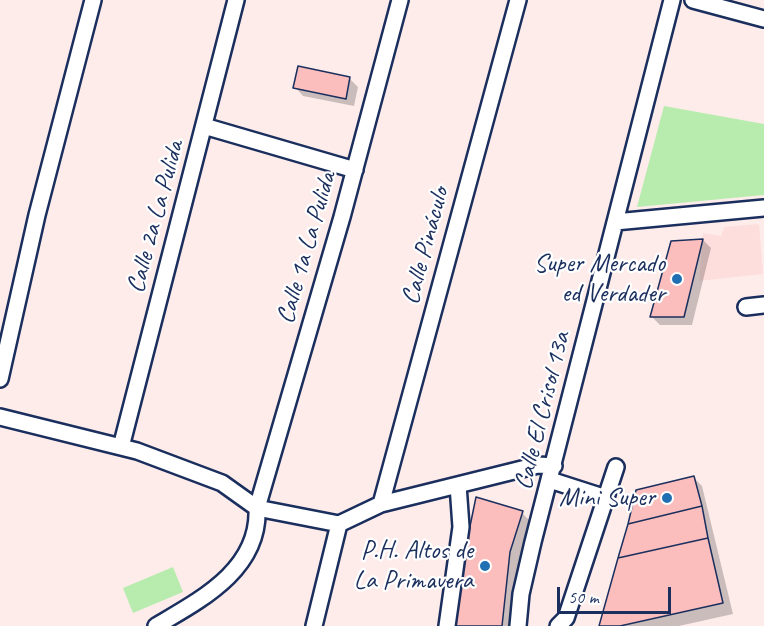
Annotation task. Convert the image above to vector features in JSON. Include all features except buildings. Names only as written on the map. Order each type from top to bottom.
[{"type":"street","points":[[0,379],[37,215],[93,0]]},
{"type":"street","name":"Calle 2a La Pulida","points":[[121,447],[236,0]]},
{"type":"street","name":"Calle 1a La Pulida","points":[[156,626],[219,586],[238,568],[255,538],[258,525],[257,508],[355,170],[400,0]]},
{"type":"street","name":"Calle Pináculo","points":[[381,504],[518,0]]},
{"type":"street","name":"Calle El Crisol 13a","points":[[518,626],[524,584],[672,0]]},
{"type":"street","points":[[693,0],[764,19]]},
{"type":"street","points":[[204,126],[355,170]]},
{"type":"street","points":[[615,222],[764,208]]},
{"type":"street","points":[[746,307],[764,305]]},
{"type":"street","points":[[1,416],[121,447],[222,483],[257,508],[339,524],[381,504],[538,465],[606,498]]},
{"type":"street","points":[[558,626],[566,618],[616,467]]},
{"type":"street","points":[[447,626],[461,528],[458,485]]},
{"type":"street","points":[[314,626],[339,524]]},
{"type":"shaded area","points":[[759,224],[763,274],[699,281],[703,233],[721,236],[724,227]]},
{"type":"green space","points":[[664,106],[764,124],[764,195],[637,207]]},
{"type":"green space","points":[[173,567],[183,592],[133,613],[123,588]]},
{"type":"place","name":"Super Mercado ed Verdader","points":[[677,279]]},
{"type":"place","name":"Mini Super","points":[[667,498]]},
{"type":"place","name":"P.H. Altos de La Primavera","points":[[485,566]]}]
